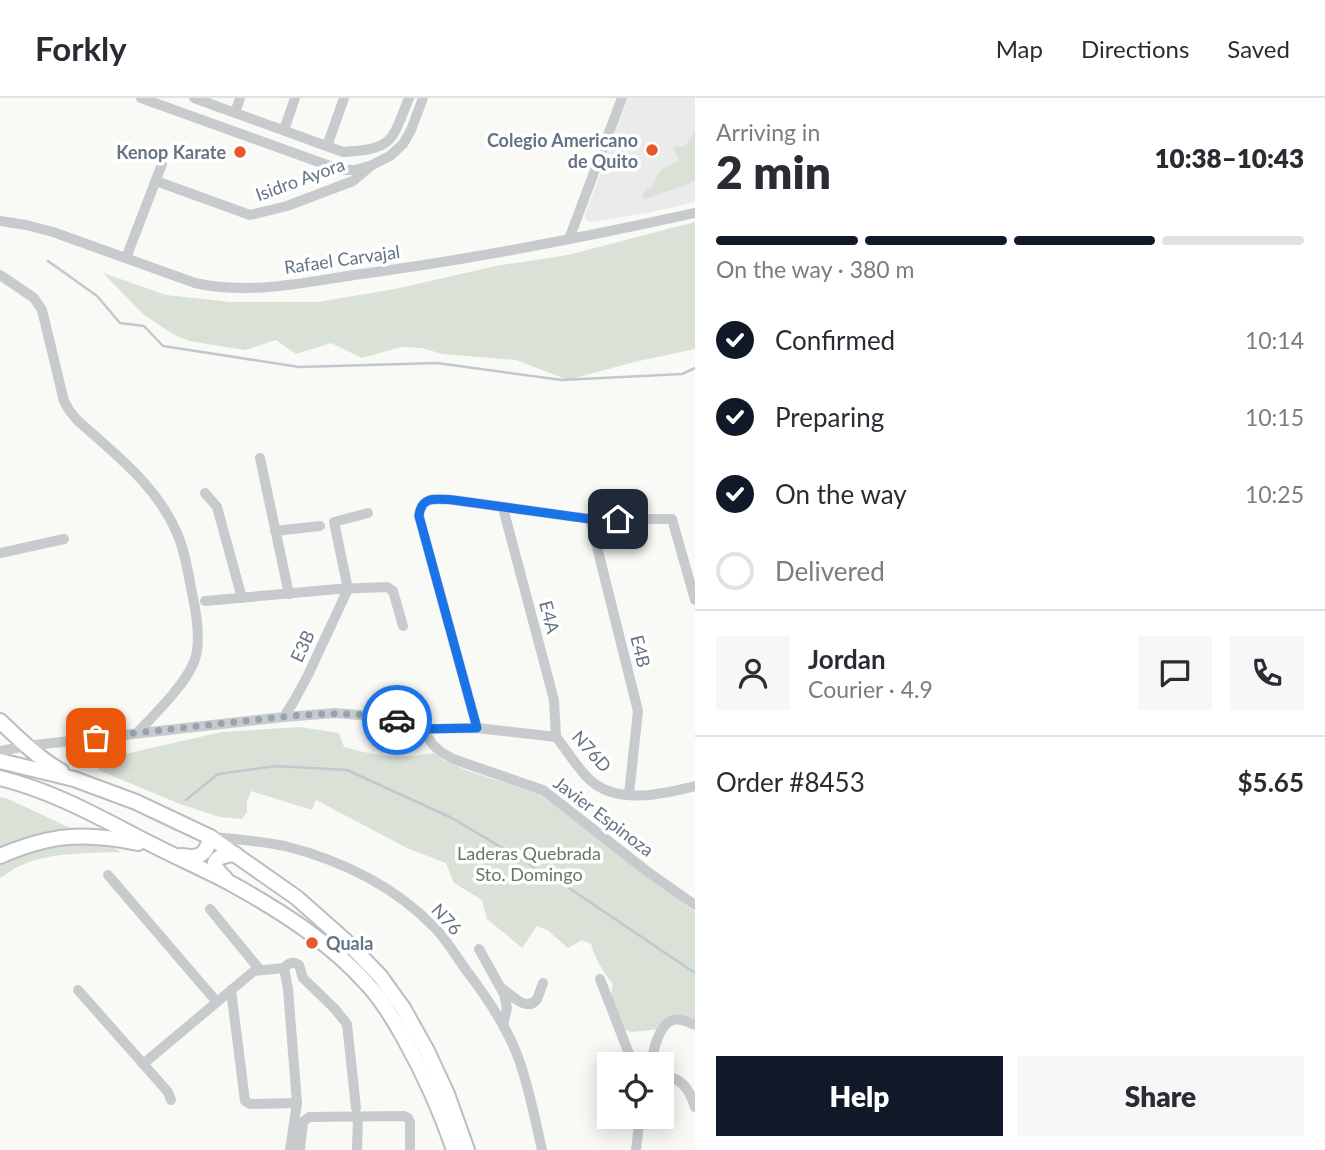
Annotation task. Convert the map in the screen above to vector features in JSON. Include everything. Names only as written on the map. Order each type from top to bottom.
[{"type":"main road","points":[[0,720],[26,746],[74,779]]},
{"type":"main road","points":[[0,761],[74,779],[136,802],[211,837],[297,898],[350,944],[380,976],[403,1008],[447,1094],[467,1150]]},
{"type":"main road","points":[[0,778],[91,813],[231,883],[300,925],[340,957],[369,986],[391,1015],[435,1100],[454,1150]]},
{"type":"main road","points":[[0,856],[41,841],[71,836],[112,838],[153,846]]},
{"type":"main road","points":[[170,853],[187,857],[201,855],[209,846],[211,837]]},
{"type":"main road","points":[[231,883],[215,864],[221,855],[235,854]]},
{"type":"street","points":[[141,98],[341,170],[355,170],[372,165]]},
{"type":"street","points":[[194,98],[343,152],[384,146],[395,133],[409,98]]},
{"type":"street","points":[[235,113],[240,98]]},
{"type":"street","points":[[284,130],[295,98]]},
{"type":"street","points":[[327,146],[344,98]]},
{"type":"street","name":"Isidro Ayora","points":[[156,181],[250,215],[287,206],[353,181],[372,165],[390,156],[403,144],[411,130],[423,98]]},
{"type":"street","points":[[569,239],[622,98]]},
{"type":"street","points":[[126,258],[162,164]]},
{"type":"street","name":"Rafael Carvajal","points":[[0,221],[53,232],[195,283],[235,289],[268,288],[419,267],[592,236],[695,213]]},
{"type":"street","points":[[0,275],[39,303],[64,401],[69,410],[147,484],[164,506],[177,533],[196,614],[196,660],[160,709],[137,733]]},
{"type":"street","points":[[260,458],[289,594]]},
{"type":"street","points":[[205,493],[218,507],[242,598]]},
{"type":"street","points":[[477,728],[419,516],[421,506],[428,500],[453,500],[590,519],[672,519],[695,600]]},
{"type":"street","name":"E4A","points":[[503,508],[554,700],[556,737]]},
{"type":"street","points":[[348,589],[334,522],[368,513]]},
{"type":"street","name":"E4B","points":[[590,519],[638,711],[629,794]]},
{"type":"street","points":[[275,531],[320,526]]},
{"type":"street","points":[[0,553],[64,539]]},
{"type":"street","points":[[205,601],[387,587],[393,592],[403,626]]},
{"type":"street","name":"E3B","points":[[284,716],[303,684],[348,589]]},
{"type":"street","name":"Javier Espinoza","points":[[0,751],[284,716],[335,713],[386,717],[410,723],[421,729],[433,745],[453,758],[532,785],[552,796],[648,872],[695,905]]},
{"type":"street","name":"N76D","points":[[421,729],[477,728],[556,737],[590,780],[607,790],[629,794],[664,793],[695,786]]},
{"type":"street","points":[[59,771],[51,758],[51,751],[75,740]]},
{"type":"street","name":"N76","points":[[211,837],[284,846],[324,858],[353,870],[386,889],[435,928],[480,988],[503,1026],[517,1057],[542,1150]]},
{"type":"street","points":[[108,875],[216,1002]]},
{"type":"street","points":[[210,909],[260,970]]},
{"type":"street","points":[[479,949],[503,989],[507,1008],[503,1026]]},
{"type":"street","points":[[144,1064],[254,971],[284,968],[291,962],[297,963],[303,978],[335,1009],[346,1024],[357,1112],[357,1150]]},
{"type":"street","points":[[284,968],[297,1104],[290,1150]]},
{"type":"street","points":[[288,989],[303,978]]},
{"type":"street","points":[[600,979],[628,1052]]},
{"type":"street","points":[[503,989],[524,1004],[532,1004],[536,1001],[542,983]]},
{"type":"street","points":[[231,989],[244,1101],[250,1104],[297,1104]]},
{"type":"street","points":[[78,990],[168,1092],[171,1100]]},
{"type":"street","points":[[653,1052],[666,1024],[677,1020],[695,1025]]},
{"type":"street","points":[[674,1078],[682,1082],[689,1091],[695,1107]]},
{"type":"street","points":[[300,1150],[302,1127],[306,1118],[357,1112],[408,1118],[410,1150]]},
{"type":"street","points":[[636,1150],[638,1129]]},
{"type":"shaded area","name":"Colegio Americano de Quito","points":[[628,98],[695,98],[695,202],[590,222],[585,219],[585,215]]},
{"type":"green space","points":[[695,131],[695,180],[645,199],[642,195],[647,188],[650,189],[661,170],[679,160],[673,147],[685,146]]},
{"type":"green space","points":[[695,222],[695,349],[568,380],[516,360],[442,354],[422,348],[401,347],[362,358],[331,343],[296,354],[276,340],[245,350],[189,341],[144,315],[103,273],[166,295],[231,302],[318,302],[395,289],[496,266],[568,255]]},
{"type":"green space","name":"Laderas Quebrada Sto. Domingo","points":[[300,727],[339,733],[344,747],[367,753],[399,757],[433,753],[468,771],[538,793],[695,912],[695,1025],[678,1018],[661,1029],[631,1032],[621,1028],[610,1001],[613,984],[600,965],[591,944],[582,940],[568,948],[547,930],[537,926],[522,948],[487,919],[482,900],[454,883],[446,863],[409,849],[316,800],[312,810],[251,791],[247,812],[242,819],[220,817],[180,804],[98,770],[100,765],[85,763],[222,732]]},
{"type":"green space","points":[[0,797],[122,852],[47,857],[21,865],[0,878]]},
{"type":"waterway","points":[[48,261],[97,296],[120,323],[144,326],[163,346],[299,367],[437,363],[562,380],[682,374],[695,368]]},
{"type":"waterway","points":[[186,800],[218,774],[275,766],[347,770],[450,817],[563,884],[695,973]]},
{"type":"way so far","points":[[96,738],[284,716],[335,713],[397,720]]},
{"type":"place","name":"Colegio Americano de Quito","points":[[652,150]]},
{"type":"place","name":"Kenop Karate","points":[[240,152]]},
{"type":"place","name":"Quala","points":[[312,943]]},
{"type":"route","points":[[397,720],[421,729],[477,728],[419,516],[424,502],[433,499],[453,500],[590,519],[618,519]]}]
